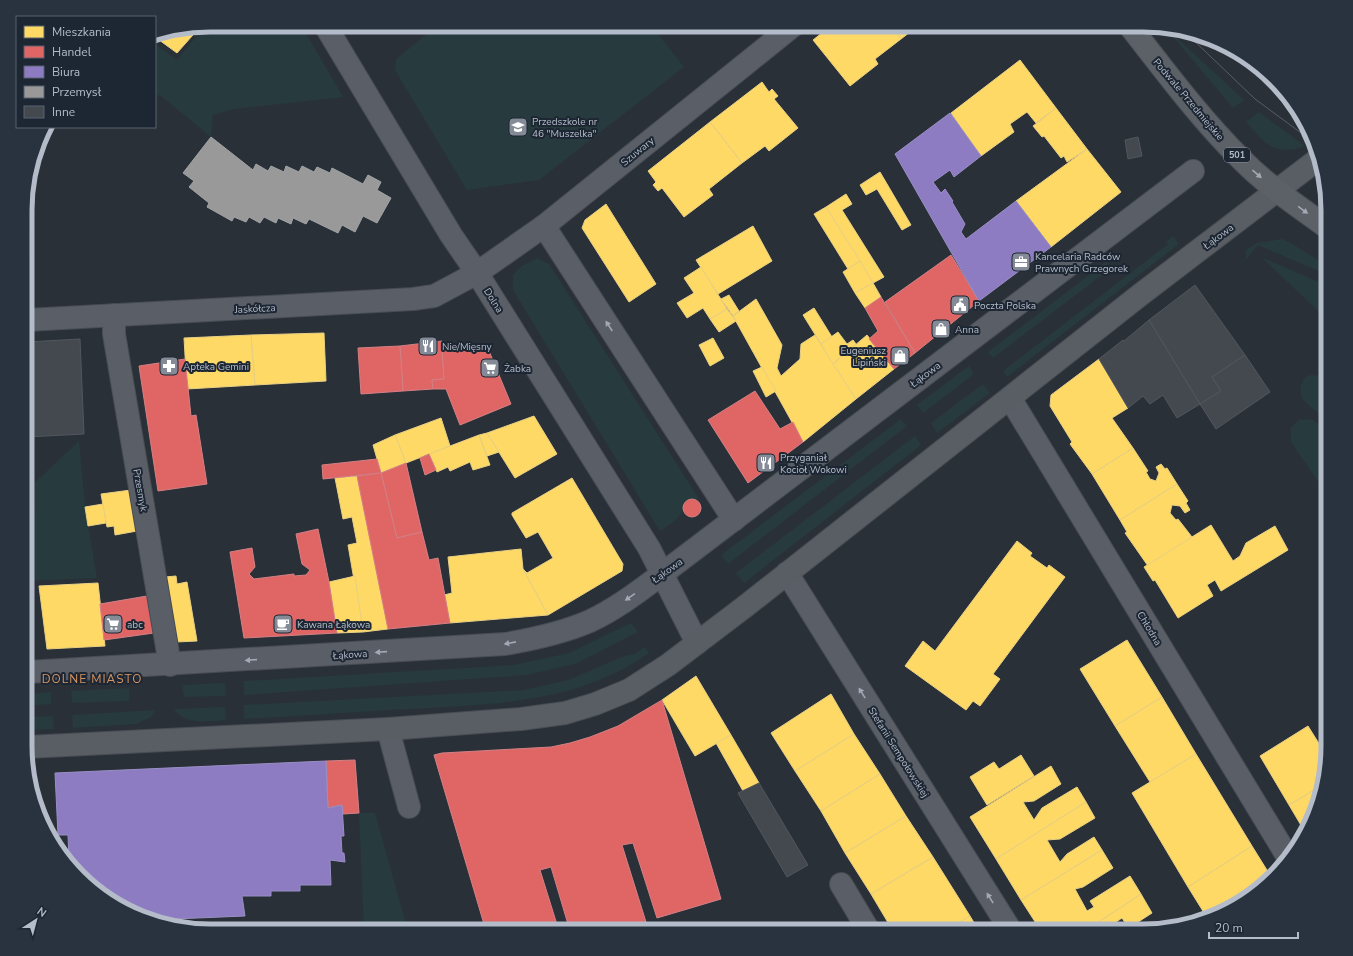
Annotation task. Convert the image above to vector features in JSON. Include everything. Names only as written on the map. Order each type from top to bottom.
[{"type":"main road","name":"Podwale Przedmiejskie","points":[[1135,32],[1209,126],[1241,159],[1277,191],[1321,223]]},
{"type":"street","name":"Dolna","points":[[329,32],[451,235],[477,273],[649,548],[697,643]]},
{"type":"street","name":"Szuwary","points":[[477,273],[544,226],[785,32]]},
{"type":"street","name":"Łąkowa","points":[[32,747],[388,729],[521,719],[565,713],[595,704],[630,690],[697,643],[1140,295],[1314,162]]},
{"type":"street","name":"Łąkowa","points":[[32,672],[170,665],[505,644],[548,636],[590,621],[625,600],[662,574],[1193,171]]},
{"type":"street","points":[[544,226],[734,520]]},
{"type":"street","name":"Jaskółcza","points":[[32,320],[414,300],[434,296],[477,273]]},
{"type":"street","name":"Przesmyk","points":[[114,315],[114,334],[170,665]]},
{"type":"street","name":"Chłodna","points":[[1010,398],[1285,853]]},
{"type":"street","name":"Stefanii Sempołowskiej","points":[[787,573],[1007,924]]},
{"type":"street","points":[[388,729],[409,807]]},
{"type":"street","points":[[841,884],[865,924]]},
{"type":"green space","points":[[200,32],[305,32],[343,97],[234,109],[213,115],[211,137],[161,96],[156,95],[156,45],[177,60]]},
{"type":"green space","name":"Przedszkole nr 46 \"Muszelka\"","points":[[429,32],[656,32],[684,67],[539,180],[467,190],[395,70],[396,59]]},
{"type":"green space","points":[[1171,34],[1244,100],[1233,108]]},
{"type":"green space","points":[[1259,112],[1305,146],[1285,150],[1277,149],[1265,142],[1246,122]]},
{"type":"green space","points":[[1173,236],[1179,244],[1007,377],[1003,371],[1168,244],[1166,242]]},
{"type":"green space","points":[[1282,239],[1291,243],[1321,262],[1321,272],[1258,245],[1245,261],[1246,250],[1257,243]]},
{"type":"green space","points":[[1261,257],[1321,283],[1321,313]]},
{"type":"green space","points":[[537,258],[549,264],[699,499],[690,499],[684,503],[679,517],[660,531],[513,290],[513,275],[522,266]]},
{"type":"green space","points":[[1106,262],[1111,268],[993,358],[988,352]]},
{"type":"green space","points":[[969,366],[974,374],[923,413],[917,405]]},
{"type":"green space","points":[[1311,375],[1321,376],[1321,414],[1309,406],[1302,397],[1301,386],[1306,378]]},
{"type":"green space","points":[[983,384],[990,393],[937,433],[931,423]]},
{"type":"green space","points":[[901,419],[907,426],[728,564],[721,555]]},
{"type":"green space","points":[[1300,419],[1313,420],[1321,426],[1321,486],[1291,442],[1291,428]]},
{"type":"green space","points":[[915,436],[921,445],[744,583],[736,573]]},
{"type":"green space","points":[[79,441],[85,507],[97,578],[32,581],[32,485]]},
{"type":"green space","points":[[631,623],[638,632],[575,664],[527,675],[244,695],[244,681],[514,665],[569,653]]},
{"type":"green space","points":[[645,647],[649,653],[621,670],[593,683],[564,692],[533,698],[503,703],[244,719],[244,705],[523,690],[568,680],[624,656],[634,654]]},
{"type":"green space","points":[[225,683],[226,696],[184,697],[182,685]]},
{"type":"green space","points":[[129,688],[129,701],[72,703],[71,691]]},
{"type":"green space","points":[[51,692],[51,704],[32,706],[32,694]]},
{"type":"green space","points":[[225,707],[226,720],[205,721],[185,718],[174,709]]},
{"type":"green space","points":[[155,710],[151,717],[136,724],[73,728],[72,715]]},
{"type":"green space","points":[[53,716],[54,729],[32,730],[32,717]]},
{"type":"green space","points":[[359,813],[375,813],[406,924],[364,924]]},
{"type":"building: Mieszkania","points":[[823,32],[896,32],[901,39],[875,59],[878,64],[850,86],[813,40]]},
{"type":"building: Mieszkania","points":[[896,32],[910,32],[901,39]]},
{"type":"building: Mieszkania","points":[[195,33],[177,53],[158,40],[176,35]]},
{"type":"building: Mieszkania","points":[[1020,60],[1056,108],[1036,123],[1027,112],[1010,124],[1014,132],[981,156],[951,113]]},
{"type":"building: Mieszkania","points":[[762,82],[769,92],[772,89],[778,96],[774,99],[798,128],[769,151],[765,146],[742,163],[710,122]]},
{"type":"building: Mieszkania","points":[[1056,108],[1087,149],[1067,162],[1064,156],[1061,158],[1044,136],[1042,137],[1033,126]]},
{"type":"building: Mieszkania","points":[[710,122],[742,163],[709,189],[713,195],[684,217],[662,188],[658,191],[653,185],[656,182],[648,171]]},
{"type":"building: Mieszkania","points":[[1087,149],[1121,192],[1051,247],[1016,201]]},
{"type":"building: Mieszkania","points":[[880,172],[911,225],[902,230],[877,189],[866,195],[860,185]]},
{"type":"building: Mieszkania","points":[[846,194],[852,204],[842,210],[884,277],[873,283],[826,207]]},
{"type":"building: Mieszkania","points":[[606,204],[656,284],[629,302],[582,228],[585,220]]},
{"type":"building: Mieszkania","points":[[826,207],[860,261],[848,269],[814,214]]},
{"type":"building: Mieszkania","points":[[753,226],[772,261],[718,294],[696,260]]},
{"type":"building: Mieszkania","points":[[860,261],[873,283],[855,293],[843,272]]},
{"type":"building: Mieszkania","points":[[701,267],[727,309],[710,319],[703,308],[687,318],[677,303],[694,293],[684,278]]},
{"type":"building: Mieszkania","points":[[873,283],[881,297],[865,308],[855,293]]},
{"type":"building: Mieszkania","points":[[729,295],[739,311],[733,316],[721,299]]},
{"type":"building: Mieszkania","points":[[756,299],[782,345],[777,368],[781,376],[800,359],[801,344],[815,335],[856,399],[803,442],[733,316]]},
{"type":"building: Mieszkania","points":[[814,308],[832,337],[821,344],[803,315]]},
{"type":"building: Mieszkania","points":[[727,309],[736,321],[719,332],[710,319]]},
{"type":"building: Mieszkania","points":[[838,332],[847,344],[853,340],[856,344],[833,364],[821,344]]},
{"type":"building: Mieszkania","points":[[324,333],[326,381],[255,385],[251,335]]},
{"type":"building: Mieszkania","points":[[251,335],[255,385],[187,389],[184,338]]},
{"type":"building: Mieszkania","points":[[867,335],[894,369],[856,399],[833,364]]},
{"type":"building: Mieszkania","points":[[713,338],[724,358],[710,366],[699,345]]},
{"type":"building: Mieszkania","points":[[1099,359],[1128,408],[1112,418],[1133,448],[1092,474],[1070,444],[1072,442],[1050,406],[1051,395]]},
{"type":"building: Mieszkania","points":[[762,367],[776,391],[766,397],[753,371]]},
{"type":"building: Mieszkania","points":[[534,416],[557,454],[515,478],[487,433]]},
{"type":"building: Mieszkania","points":[[441,418],[450,446],[406,463],[395,435]]},
{"type":"building: Mieszkania","points":[[487,433],[499,452],[487,456],[479,435]]},
{"type":"building: Mieszkania","points":[[395,435],[406,463],[381,473],[373,445]]},
{"type":"building: Mieszkania","points":[[479,435],[490,465],[473,470],[470,462],[450,471],[448,467],[437,472],[429,454]]},
{"type":"building: Mieszkania","points":[[1133,448],[1148,471],[1146,472],[1150,479],[1156,481],[1159,473],[1156,467],[1161,464],[1165,469],[1167,468],[1177,484],[1120,520],[1092,474]]},
{"type":"building: Mieszkania","points":[[357,476],[388,629],[363,632],[348,545],[357,543],[352,517],[343,519],[335,478]]},
{"type":"building: Mieszkania","points":[[572,478],[623,564],[622,571],[548,615],[523,569],[527,573],[553,558],[538,532],[526,538],[512,513]]},
{"type":"building: Mieszkania","points":[[1177,484],[1188,501],[1186,503],[1190,510],[1185,513],[1180,506],[1172,505],[1170,513],[1176,520],[1178,519],[1192,537],[1148,566],[1125,533],[1127,532],[1120,520]]},
{"type":"building: Mieszkania","points":[[131,490],[137,531],[115,535],[114,526],[107,527],[101,494]]},
{"type":"building: Mieszkania","points":[[103,504],[106,523],[88,526],[85,507]]},
{"type":"building: Mieszkania","points":[[1211,525],[1233,561],[1240,556],[1246,543],[1275,526],[1288,550],[1221,591],[1215,580],[1207,585],[1213,596],[1178,618],[1155,580],[1153,581],[1144,567]]},
{"type":"building: Mieszkania","points":[[1017,541],[1032,553],[1030,556],[1047,568],[1049,565],[1065,577],[993,674],[1000,679],[980,706],[973,701],[966,710],[905,666],[923,641],[935,651]]},
{"type":"building: Mieszkania","points":[[521,549],[523,569],[548,615],[450,623],[444,595],[452,593],[448,557]]},
{"type":"building: Mieszkania","points":[[176,576],[177,584],[187,582],[197,641],[176,642],[165,577]]},
{"type":"building: Mieszkania","points":[[355,576],[363,632],[337,633],[329,582]]},
{"type":"building: Mieszkania","points":[[98,583],[105,646],[47,649],[39,586]]},
{"type":"building: Mieszkania","points":[[1127,640],[1162,697],[1115,726],[1080,669]]},
{"type":"building: Mieszkania","points":[[696,676],[731,735],[695,756],[662,700]]},
{"type":"building: Mieszkania","points":[[831,694],[854,734],[795,771],[771,733]]},
{"type":"building: Mieszkania","points":[[1162,697],[1196,754],[1150,782],[1115,726]]},
{"type":"building: Mieszkania","points":[[1308,726],[1321,747],[1321,757],[1316,789],[1289,805],[1260,756]]},
{"type":"building: Mieszkania","points":[[854,734],[880,774],[821,811],[795,771]]},
{"type":"building: Mieszkania","points":[[731,735],[759,783],[743,791],[716,743]]},
{"type":"building: Mieszkania","points":[[1196,754],[1252,846],[1188,887],[1132,793]]},
{"type":"building: Mieszkania","points":[[1021,755],[1034,776],[987,805],[970,777],[994,762],[999,769]]},
{"type":"building: Mieszkania","points":[[1051,766],[1061,784],[1034,801],[1023,802],[1034,820],[1042,808],[1077,787],[1086,802],[996,859],[970,817]]},
{"type":"building: Mieszkania","points":[[880,774],[906,816],[845,853],[821,811]]},
{"type":"building: Mieszkania","points":[[1316,789],[1312,803],[1302,827],[1289,805]]},
{"type":"building: Mieszkania","points":[[1086,802],[1095,818],[1060,839],[1047,840],[1060,862],[1067,854],[1094,837],[1102,850],[1021,900],[996,859]]},
{"type":"building: Mieszkania","points":[[906,816],[933,857],[871,894],[845,853]]},
{"type":"building: Mieszkania","points":[[1252,846],[1268,872],[1242,894],[1222,906],[1204,913],[1188,887]]},
{"type":"building: Mieszkania","points":[[1102,850],[1113,868],[1083,887],[1075,889],[1087,911],[1094,907],[1090,901],[1130,876],[1141,894],[1096,924],[1036,924],[1021,900]]},
{"type":"building: Mieszkania","points":[[933,857],[970,916],[957,924],[889,924],[871,894]]},
{"type":"building: Mieszkania","points":[[1141,894],[1152,913],[1135,924],[1126,924],[1122,918],[1116,922],[1117,924],[1096,924]]},
{"type":"building: Mieszkania","points":[[970,916],[975,924],[957,924]]},
{"type":"building: Handel","points":[[951,255],[979,301],[915,353],[885,302]]},
{"type":"building: Handel","points":[[881,297],[915,353],[894,369],[869,339],[878,331],[865,308]]},
{"type":"building: Handel","points":[[442,341],[444,379],[432,380],[433,389],[403,391],[400,346]]},
{"type":"building: Handel","points":[[400,346],[403,391],[361,394],[358,348]]},
{"type":"building: Handel","points":[[487,346],[511,404],[460,425],[446,389],[433,389],[432,380],[444,379],[442,350]]},
{"type":"building: Handel","points":[[185,359],[191,416],[196,415],[207,484],[158,491],[139,366]]},
{"type":"building: Handel","points":[[755,391],[780,429],[793,422],[803,442],[748,483],[708,420]]},
{"type":"building: Handel","points":[[429,454],[436,470],[425,475],[420,458]]},
{"type":"building: Handel","points":[[377,459],[381,473],[323,479],[322,465]]},
{"type":"building: Handel","points":[[406,463],[422,532],[397,538],[381,473]]},
{"type":"building: Handel","points":[[381,473],[397,538],[422,532],[429,560],[438,558],[450,623],[388,629],[357,476]]},
{"type":"building: Handel","points":[[688,499],[696,499],[701,504],[699,515],[696,517],[688,517],[683,512],[683,504]]},
{"type":"building: Handel","points":[[318,529],[329,582],[337,633],[244,638],[230,552],[252,548],[255,567],[249,574],[254,579],[294,574],[294,576],[306,575],[310,570],[302,564],[296,534]]},
{"type":"building: Handel","points":[[147,596],[154,633],[104,640],[100,604]]},
{"type":"building: Handel","points":[[662,700],[721,899],[657,918],[633,843],[622,845],[646,922],[640,924],[568,924],[551,867],[540,870],[557,924],[484,924],[434,755],[442,753],[551,747],[590,737],[618,726]]},
{"type":"building: Handel","points":[[355,760],[359,813],[343,814],[342,805],[328,808],[326,761]]},
{"type":"building: Biura","points":[[950,113],[981,156],[954,177],[950,170],[933,182],[941,193],[945,189],[953,201],[952,202],[965,224],[961,232],[966,239],[1016,201],[1051,247],[979,301],[895,154]]},
{"type":"building: Biura","points":[[326,761],[328,808],[342,805],[344,836],[341,836],[342,853],[344,853],[345,862],[330,860],[331,885],[300,885],[300,891],[271,891],[271,896],[242,896],[245,916],[169,919],[153,915],[131,906],[111,894],[84,872],[69,854],[68,835],[58,835],[55,773]]},
{"type":"building: Przemysł","points":[[211,137],[253,170],[256,164],[268,171],[271,166],[284,172],[286,166],[299,172],[302,166],[314,172],[317,167],[330,173],[332,168],[363,184],[368,175],[381,182],[377,190],[391,198],[377,223],[363,216],[355,232],[342,225],[338,233],[309,219],[306,224],[293,218],[291,224],[278,218],[276,223],[264,217],[260,223],[249,217],[246,222],[234,217],[232,221],[207,207],[209,203],[189,187],[194,181],[183,173]]},
{"type":"building: Inne","points":[[1138,137],[1142,156],[1128,159],[1125,140]]},
{"type":"building: Inne","points":[[1195,285],[1245,355],[1212,377],[1221,391],[1200,404],[1149,320]]},
{"type":"building: Inne","points":[[1149,320],[1200,404],[1177,418],[1163,395],[1150,404],[1143,396],[1128,408],[1099,359]]},
{"type":"building: Inne","points":[[80,339],[84,434],[32,437],[32,342]]},
{"type":"building: Inne","points":[[1245,355],[1270,392],[1216,429],[1200,404],[1221,391],[1212,377]]},
{"type":"building: Inne","points":[[759,783],[808,865],[787,877],[738,793]]},
{"type":"tram line","points":[[1192,39],[1255,99],[1305,136]]},
{"type":"tram line","points":[[1241,61],[1277,94]]},
{"type":"place","name":"Przedszkole nr 46 \"Muszelka\"","points":[[518,127]]},
{"type":"place","name":"Kancelaria Radców Prawnych Grzegorek","points":[[1021,262]]},
{"type":"place","name":"Poczta Polska","points":[[960,305]]},
{"type":"place","name":"Anna","points":[[941,329]]},
{"type":"place","name":"Nie/Mięsny","points":[[428,346]]},
{"type":"place","name":"Eugeniusz Lipiński","points":[[900,356]]},
{"type":"place","name":"Apteka Gemini","points":[[169,366]]},
{"type":"place","name":"Żabka","points":[[490,368]]},
{"type":"place","name":"Przyganiał Kocioł Wokowi","points":[[766,463]]},
{"type":"place","name":"abc","points":[[113,624]]},
{"type":"place","name":"Kawana Łąkowa","points":[[283,624]]},
{"type":"district","name":"DOLNE MIASTO","points":[[92,679]]}]
